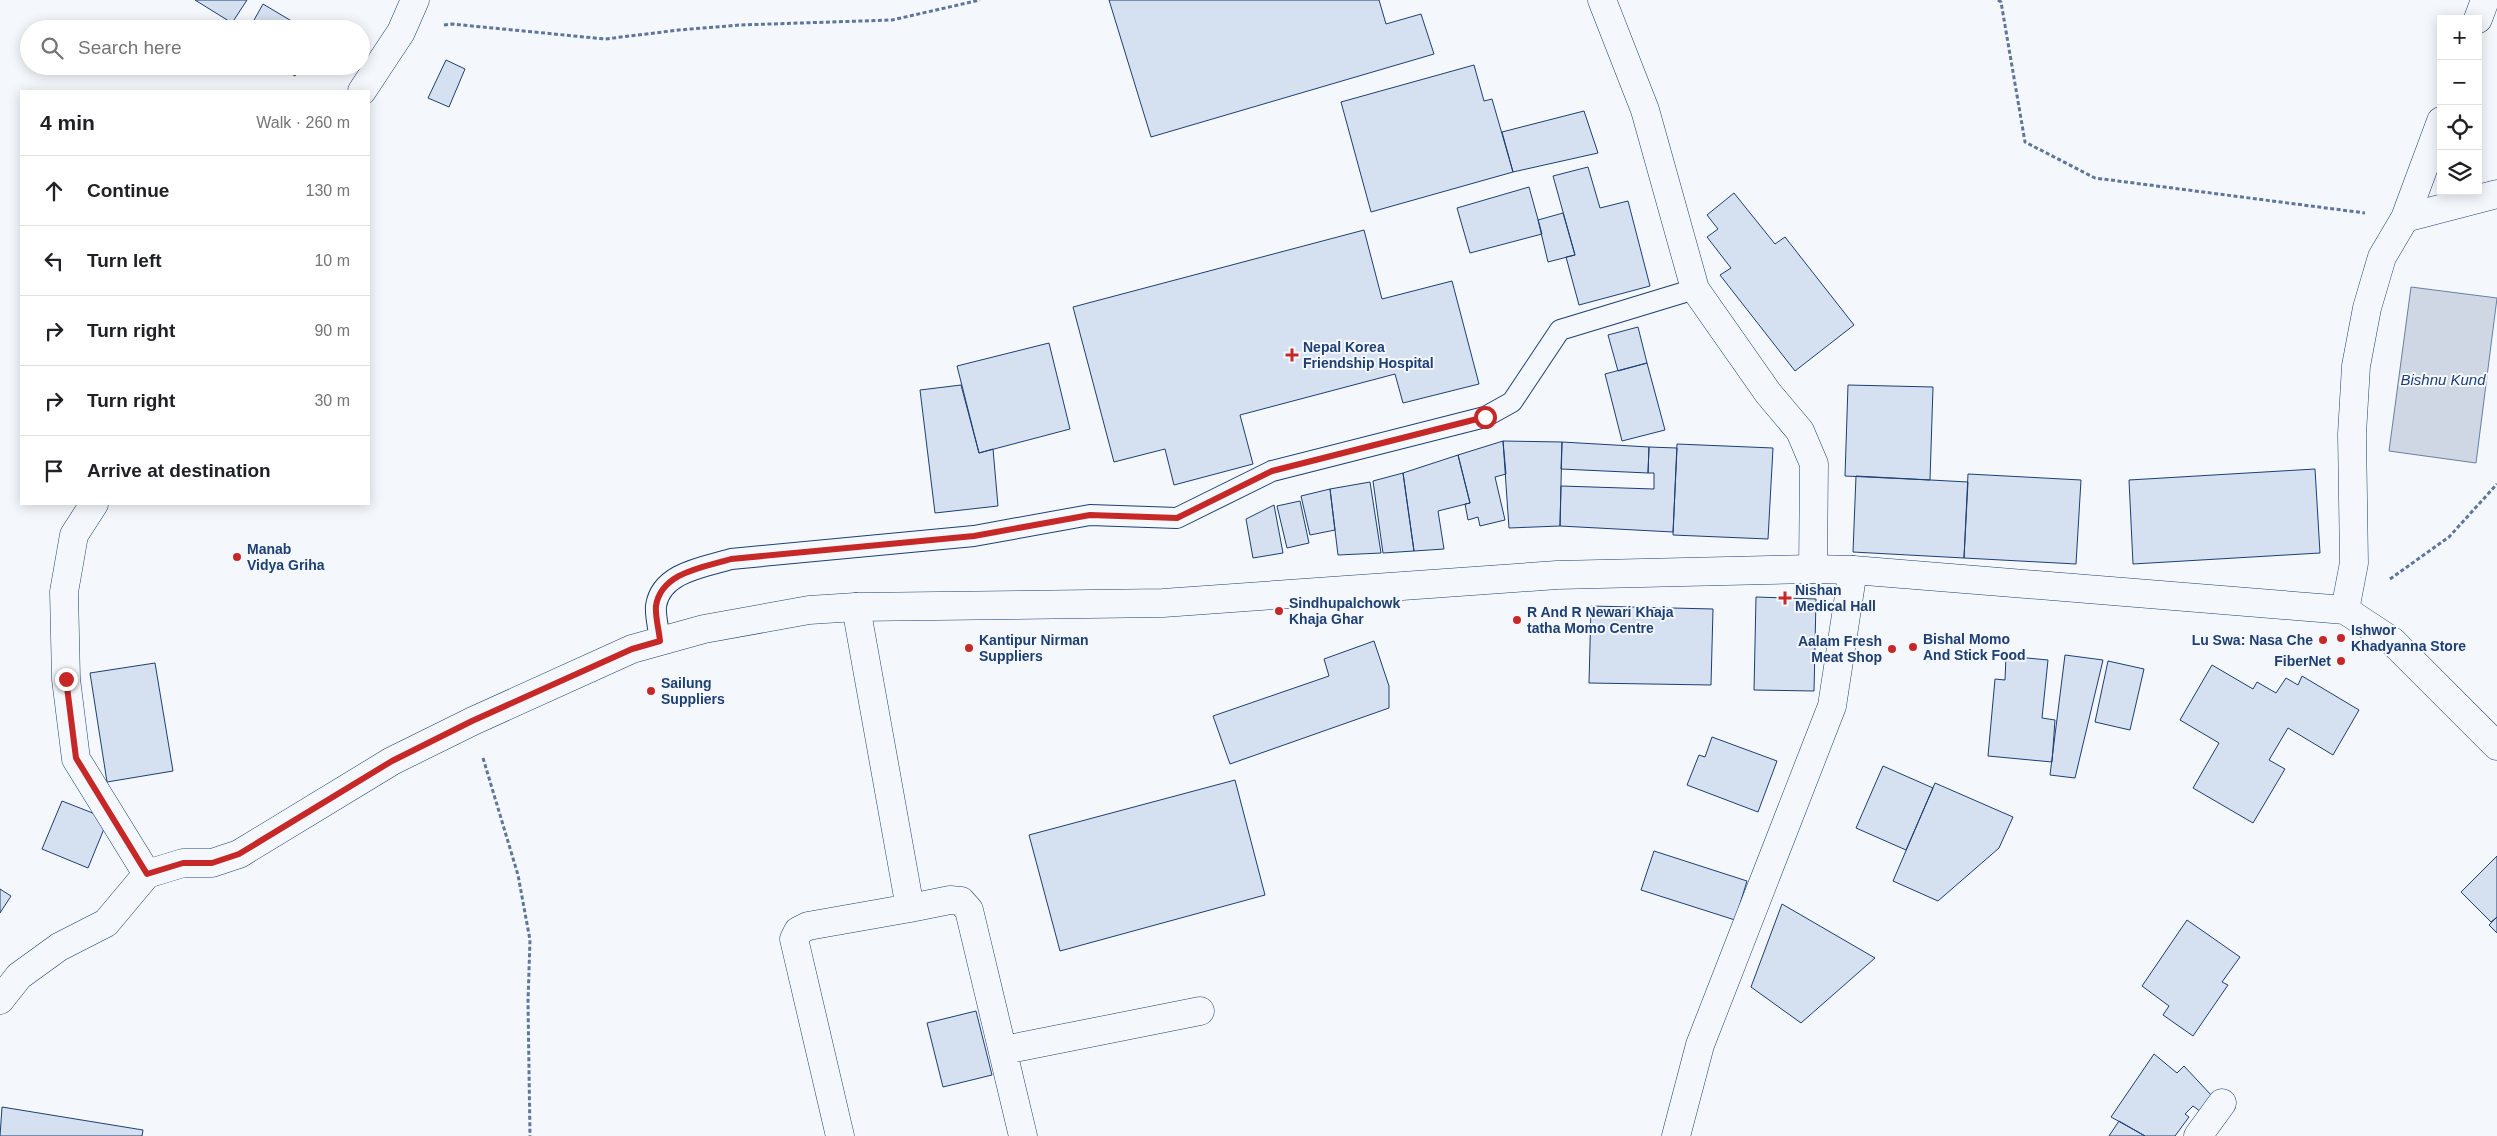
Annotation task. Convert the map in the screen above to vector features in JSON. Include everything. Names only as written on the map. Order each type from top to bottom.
[{"type":"street","points":[[363,90],[401,32],[415,0]]},
{"type":"street","points":[[1602,0],[1645,110],[1695,289],[1768,393],[1800,431],[1814,464],[1813,569]]},
{"type":"street","points":[[2479,15],[2485,0]]},
{"type":"street","points":[[2344,610],[2354,563],[2352,434],[2356,366],[2367,308],[2382,257],[2405,218],[2437,132]]},
{"type":"street","points":[[2405,218],[2497,194]]},
{"type":"street","points":[[93,505],[74,535],[64,592],[66,679],[76,758],[147,874]]},
{"type":"street","points":[[0,1000],[19,976],[51,952],[106,923],[147,874],[183,863],[212,863],[239,854],[392,761],[472,721],[632,649],[704,628],[809,610],[856,606],[1163,603],[1557,575],[1813,569],[1853,570],[2344,610],[2392,641],[2497,746]]},
{"type":"street","points":[[1676,1136],[1700,1045],[1832,706],[1853,570]]},
{"type":"street","points":[[856,606],[910,908]]},
{"type":"street","points":[[840,1136],[794,939],[798,931],[808,926],[950,900],[961,901],[969,910],[1004,1050],[1023,1136]]},
{"type":"street","points":[[1004,1050],[1200,1011]]},
{"type":"street","points":[[2198,1136],[2222,1103]]},
{"type":"lane","points":[[660,641],[656,607],[659,593],[672,579],[693,570],[731,559],[974,536],[1090,515],[1177,518],[1272,471],[1485,417],[1512,402],[1560,330],[1695,289]]},
{"type":"path","points":[[401,32],[452,24],[605,39],[740,25],[892,20],[980,0]]},
{"type":"path","points":[[1998,0],[2001,2],[2025,142],[2095,178],[2405,218]]},
{"type":"path","points":[[2344,610],[2449,537],[2497,484]]},
{"type":"path","points":[[472,721],[518,875],[530,940],[528,1002],[530,1136]]},
{"type":"water","name":"Bishnu Kund","points":[[2411,287],[2497,298],[2476,463],[2389,451]]},
{"type":"building","points":[[195,0],[247,0],[234,20],[227,20]]},
{"type":"building","points":[[1109,0],[1379,0],[1386,24],[1421,14],[1434,54],[1151,137]]},
{"type":"building","points":[[263,4],[290,20],[254,20]]},
{"type":"building","points":[[446,60],[465,69],[449,107],[428,98]]},
{"type":"building","points":[[1474,65],[1484,101],[1492,99],[1513,172],[1371,212],[1341,102]]},
{"type":"building","points":[[1584,111],[1598,153],[1513,172],[1502,132]]},
{"type":"building","points":[[1588,167],[1600,208],[1628,201],[1650,286],[1579,305],[1566,257],[1575,255],[1553,176]]},
{"type":"building","points":[[1529,187],[1542,234],[1470,253],[1457,208]]},
{"type":"building","points":[[1734,193],[1775,244],[1785,237],[1854,325],[1795,371],[1720,275],[1731,268],[1707,237],[1718,229],[1707,215]]},
{"type":"building","points":[[1563,213],[1575,255],[1548,262],[1538,220]]},
{"type":"building","points":[[1364,230],[1382,299],[1452,281],[1479,384],[1403,403],[1395,374],[1240,415],[1253,464],[1174,485],[1165,449],[1114,462],[1073,307]]},
{"type":"building","points":[[1638,327],[1647,363],[1618,371],[1608,335]]},
{"type":"building","points":[[1049,343],[1070,429],[979,453],[957,366]]},
{"type":"building","points":[[1647,363],[1665,430],[1622,441],[1605,374]]},
{"type":"building","points":[[961,385],[979,453],[993,449],[998,506],[935,513],[920,390]]},
{"type":"building","points":[[1848,385],[1933,387],[1930,480],[1845,476]]},
{"type":"building","points":[[1503,441],[1506,474],[1495,477],[1505,520],[1480,526],[1478,517],[1468,520],[1465,504],[1470,503],[1458,455]]},
{"type":"building","points":[[1503,441],[1562,442],[1560,526],[1509,528]]},
{"type":"building","points":[[1562,442],[1649,447],[1648,473],[1561,469]]},
{"type":"building","points":[[1677,444],[1773,448],[1768,539],[1673,535]]},
{"type":"building","points":[[1649,447],[1677,448],[1673,532],[1560,526],[1561,486],[1654,489],[1654,473],[1648,473]]},
{"type":"building","points":[[1458,455],[1470,503],[1438,511],[1444,549],[1414,551],[1403,473]]},
{"type":"building","points":[[2315,469],[2320,553],[2133,564],[2129,480]]},
{"type":"building","points":[[1403,473],[1414,551],[1383,553],[1373,481]]},
{"type":"building","points":[[1968,474],[2081,480],[2076,564],[1964,558]]},
{"type":"building","points":[[1856,476],[1968,482],[1964,558],[1853,552]]},
{"type":"building","points":[[1370,482],[1381,553],[1338,555],[1330,489]]},
{"type":"building","points":[[1330,489],[1335,530],[1310,535],[1301,496]]},
{"type":"building","points":[[1300,501],[1309,543],[1287,548],[1277,506]]},
{"type":"building","points":[[1274,505],[1283,553],[1253,558],[1246,519]]},
{"type":"building","points":[[1756,597],[1816,599],[1814,691],[1754,690]]},
{"type":"building","points":[[1591,606],[1713,609],[1711,685],[1589,683]]},
{"type":"building","points":[[1374,641],[1389,686],[1389,708],[1230,764],[1213,716],[1329,676],[1324,659]]},
{"type":"building","points":[[2065,655],[2103,660],[2075,778],[2050,775]]},
{"type":"building","points":[[2006,656],[2048,660],[2042,718],[2055,720],[2052,762],[1988,756],[1995,679],[2005,680]]},
{"type":"building","points":[[2108,661],[2144,669],[2130,730],[2095,722]]},
{"type":"building","points":[[155,663],[173,771],[107,782],[90,673]]},
{"type":"building","points":[[2212,665],[2253,689],[2257,682],[2276,693],[2286,678],[2298,685],[2302,676],[2359,710],[2333,755],[2288,728],[2269,760],[2285,769],[2253,823],[2193,788],[2219,743],[2180,720]]},
{"type":"building","points":[[1712,737],[1777,761],[1758,812],[1687,785],[1699,755],[1705,757]]},
{"type":"building","points":[[1883,766],[1933,788],[1906,850],[1856,828]]},
{"type":"building","points":[[1235,780],[1265,895],[1060,951],[1029,835]]},
{"type":"building","points":[[1935,783],[2013,817],[1999,848],[1938,901],[1893,881]]},
{"type":"building","points":[[62,801],[108,819],[88,868],[42,849]]},
{"type":"building","points":[[1654,851],[1747,881],[1735,920],[1641,890]]},
{"type":"building","points":[[2497,856],[2497,917],[2491,922],[2461,892]]},
{"type":"building","points":[[0,889],[11,896],[0,913]]},
{"type":"building","points":[[1782,904],[1875,958],[1801,1023],[1751,987]]},
{"type":"building","points":[[2497,917],[2497,933],[2489,925]]},
{"type":"building","points":[[2187,920],[2240,957],[2222,982],[2228,985],[2193,1036],[2163,1015],[2169,1006],[2142,986]]},
{"type":"building","points":[[976,1011],[992,1075],[943,1087],[927,1023]]},
{"type":"building","points":[[2154,1054],[2177,1073],[2184,1066],[2212,1096],[2201,1112],[2193,1106],[2185,1114],[2189,1117],[2175,1136],[2145,1136],[2111,1117]]},
{"type":"building","points":[[2,1107],[143,1130],[142,1136],[0,1136]]},
{"type":"building","points":[[2119,1121],[2145,1136],[2109,1136]]},
{"type":"place","name":"Nepal Korea Friendship Hospital","points":[[1292,355]]},
{"type":"place","name":"Manab Vidya Griha","points":[[237,557]]},
{"type":"place","name":"Nishan Medical Hall","points":[[1785,598]]},
{"type":"place","name":"Sindhupalchowk Khaja Ghar","points":[[1279,611]]},
{"type":"place","name":"R And R Newari Khaja tatha Momo Centre","points":[[1517,620]]},
{"type":"place","name":"Ishwor Khadyanna Store","points":[[2341,638]]},
{"type":"place","name":"Lu Swa: Nasa Che","points":[[2323,640]]},
{"type":"place","name":"Bishal Momo And Stick Food","points":[[1913,647]]},
{"type":"place","name":"Kantipur Nirman Suppliers","points":[[969,648]]},
{"type":"place","name":"Aalam Fresh Meat Shop","points":[[1892,649]]},
{"type":"place","name":"FiberNet","points":[[2341,661]]},
{"type":"place","name":"Sailung Suppliers","points":[[651,691]]},
{"type":"route","points":[[66,679],[76,758],[147,874],[183,863],[212,863],[239,854],[392,761],[472,721],[632,649],[660,641],[656,607],[659,593],[672,579],[693,570],[731,559],[974,536],[1090,515],[1177,518],[1272,471],[1485,417]]}]
